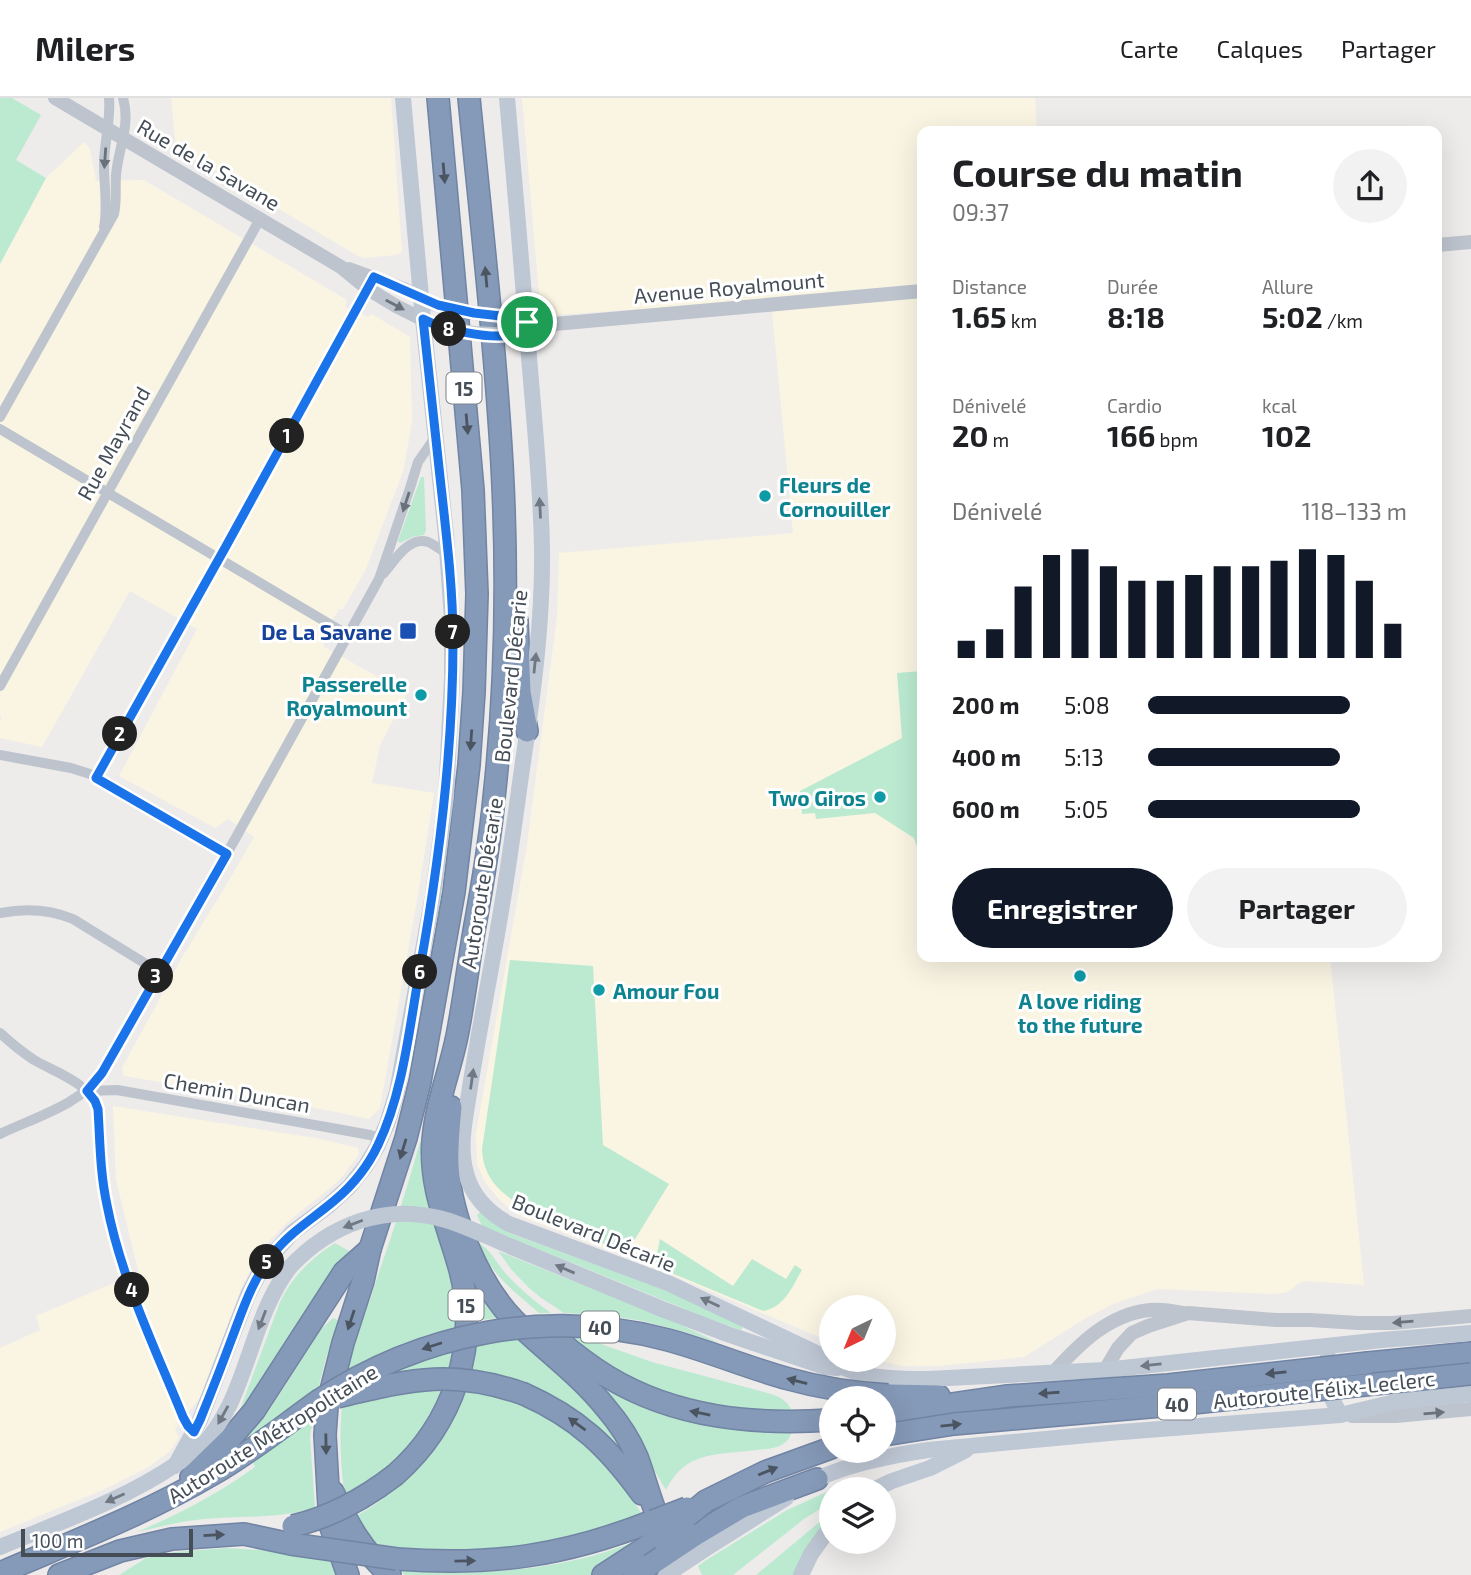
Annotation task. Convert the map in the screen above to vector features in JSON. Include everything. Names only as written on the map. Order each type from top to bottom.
[{"type":"highway","name":"Autoroute Décarie","points":[[244,1534],[303,1524],[330,1515],[362,1498],[395,1475],[422,1447],[444,1414],[459,1376],[466,1344],[464,1285],[439,1206],[433,1166],[433,1141],[456,1038],[494,799],[501,709],[505,593],[500,432],[469,98]]},
{"type":"highway","name":"Autoroute Décarie","points":[[348,1575],[330,1525],[325,1435],[329,1395],[370,1249],[406,1138],[424,1062],[454,891],[470,765],[477,594],[474,501],[438,100]]},
{"type":"highway","points":[[505,593],[517,619],[520,692],[527,731]]},
{"type":"highway","points":[[318,1401],[398,1382],[441,1378],[484,1382],[524,1394],[559,1412],[593,1437],[616,1459],[656,1513],[636,1455],[607,1409],[586,1384],[503,1307],[486,1284],[472,1253],[457,1213],[448,1168],[456,1038]]},
{"type":"highway","points":[[170,1496],[240,1428],[262,1400],[344,1272],[370,1249]]},
{"type":"highway","points":[[472,1253],[526,1312],[573,1352],[609,1378],[648,1397],[682,1409],[721,1418],[768,1422],[819,1420]]},
{"type":"highway","name":"Autoroute Métropolitaine","points":[[0,1573],[104,1530],[212,1475],[318,1401],[372,1370],[416,1350],[485,1332],[548,1326],[605,1328],[654,1336],[789,1379],[835,1389],[888,1395],[1008,1396]]},
{"type":"highway","name":"Autoroute Félix-Leclerc","points":[[1008,1396],[1156,1386],[1471,1353]]},
{"type":"highway","name":"Autoroute Félix-Leclerc","points":[[896,1433],[954,1424],[1184,1404],[1471,1374]]},
{"type":"highway","points":[[896,1412],[1008,1396]]},
{"type":"highway","points":[[644,1568],[660,1538],[706,1501],[765,1472],[819,1452]]},
{"type":"highway","points":[[603,1575],[644,1568],[698,1543],[742,1507],[817,1479]]},
{"type":"highway","points":[[328,1481],[351,1530],[367,1552],[390,1575]]},
{"type":"highway","name":"Autoroute Métropolitaine","points":[[59,1575],[120,1551],[160,1541],[244,1534],[397,1559],[456,1562],[497,1560],[549,1553],[619,1535],[706,1501]]},
{"type":"main road","points":[[175,1465],[203,1413],[248,1296],[262,1268],[293,1232],[349,1187],[365,1167],[381,1139],[399,1083],[433,895],[445,807],[453,642],[429,322],[403,98]]},
{"type":"main road","name":"Boulevard Décarie","points":[[507,98],[538,465],[542,549],[538,631],[527,731],[503,898],[463,1133],[463,1158],[470,1184],[486,1207],[509,1224],[668,1283],[819,1354]]},
{"type":"main road","points":[[0,1547],[132,1491],[156,1479],[198,1450],[222,1419],[235,1392],[268,1303],[289,1269],[312,1246],[330,1234],[368,1218],[395,1214],[422,1215],[446,1220],[662,1309],[819,1365]]},
{"type":"main road","name":"Boulevard Décarie","points":[[861,1372],[905,1379],[1105,1370],[1471,1333]]},
{"type":"main road","points":[[1335,1346],[1326,1362],[1325,1376],[1340,1415]]},
{"type":"main road","points":[[1105,1370],[1100,1420],[1109,1433]]},
{"type":"main road","points":[[817,1479],[859,1465],[928,1450],[1340,1415],[1395,1402],[1471,1394]]},
{"type":"main road","points":[[896,1480],[930,1468],[974,1447]]},
{"type":"main road","points":[[801,1575],[819,1542]]},
{"type":"street","name":"Rue de la Savane","points":[[55,98],[371,283],[429,322],[474,333],[504,335],[526,326]]},
{"type":"street","points":[[103,233],[107,211],[104,166],[109,98]]},
{"type":"street","points":[[0,417],[114,214],[116,175],[126,112],[123,98]]},
{"type":"street","name":"Rue Mayrand","points":[[0,686],[260,219]]},
{"type":"street","points":[[1442,245],[1471,242]]},
{"type":"street","name":"Rue de la Savane","points":[[371,283],[427,301],[526,326]]},
{"type":"street","points":[[96,778],[371,283]]},
{"type":"street","name":"Avenue Royalmount","points":[[526,326],[917,291]]},
{"type":"street","points":[[0,429],[348,635]]},
{"type":"street","points":[[0,1134],[71,1102],[87,1091],[102,1073],[379,579],[418,462],[436,436]]},
{"type":"street","points":[[379,579],[405,549],[418,541],[426,541],[448,554]]},
{"type":"street","points":[[0,755],[84,772],[227,854]]},
{"type":"street","points":[[0,913],[35,910],[66,916],[91,928],[159,972]]},
{"type":"street","points":[[0,1032],[27,1055],[78,1084],[95,1101],[98,1109],[103,1184],[119,1253],[183,1417],[194,1432]]},
{"type":"street","name":"Chemin Duncan","points":[[87,1091],[117,1090],[381,1139]]},
{"type":"street","points":[[1053,1373],[1076,1348],[1110,1323],[1149,1310],[1358,1324],[1393,1324],[1471,1317]]},
{"type":"street","points":[[1105,1370],[1118,1348],[1132,1333],[1188,1313]]},
{"type":"street","points":[[1340,1415],[1396,1416],[1471,1409]]},
{"type":"shaded area","points":[[171,98],[391,98],[402,252],[364,258],[358,256],[176,148]]},
{"type":"shaded area","points":[[522,98],[1035,98],[1037,126],[917,126],[917,962],[1331,962],[1364,1285],[1305,1281],[1288,1292],[1274,1294],[1158,1289],[1113,1304],[1024,1357],[938,1366],[901,1366],[896,1365],[896,1295],[819,1295],[819,1337],[658,1269],[520,1216],[497,1197],[485,1182],[477,1164],[476,1134],[527,845],[557,617],[559,553],[793,533],[771,300],[541,316]]},
{"type":"shaded area","points":[[84,142],[90,149],[96,181],[144,180],[347,300],[345,307],[368,317],[372,314],[410,337],[412,422],[403,472],[365,571],[343,609],[339,609],[323,635],[324,647],[407,693],[380,745],[372,783],[434,793],[380,1108],[369,1119],[124,1076],[122,1068],[184,954],[254,837],[228,819],[215,828],[119,776],[197,629],[130,591],[42,747],[0,738],[0,264],[46,178]]},
{"type":"shaded area","points":[[113,1106],[321,1139],[358,1148],[359,1154],[342,1177],[292,1218],[260,1250],[241,1289],[201,1396],[175,1429],[179,1438],[169,1452],[147,1468],[105,1489],[0,1532],[0,1348],[40,1330],[36,1316],[139,1274],[116,1180]]},
{"type":"green space","points":[[0,98],[12,98],[41,115],[16,160],[46,178],[0,264]]},
{"type":"green space","points":[[421,477],[424,477],[426,530],[424,535],[400,543],[398,541]]},
{"type":"green space","points":[[917,671],[917,847],[914,838],[875,813],[816,819],[815,813],[802,814],[800,791],[902,738],[897,673]]},
{"type":"green space","points":[[510,960],[593,966],[603,1145],[669,1184],[632,1244],[623,1253],[520,1205],[493,1182],[485,1167],[482,1149]]},
{"type":"green space","points":[[420,1142],[426,1142],[461,1327],[455,1363],[434,1419],[395,1463],[345,1496],[341,1429],[349,1363]]},
{"type":"green space","points":[[481,1212],[509,1233],[658,1287],[743,1326],[741,1330],[707,1318],[482,1226],[477,1215]]},
{"type":"green space","points":[[660,1239],[733,1286],[752,1259],[786,1279],[795,1265],[802,1270],[782,1301],[763,1311],[657,1267]]},
{"type":"green space","points":[[477,1242],[490,1252],[517,1285],[551,1313],[539,1313],[511,1289],[489,1264]]},
{"type":"green space","points":[[335,1243],[349,1251],[300,1330],[229,1428],[241,1407],[280,1302],[290,1284],[318,1255]]},
{"type":"green space","points":[[498,1251],[673,1321],[719,1343],[643,1321],[564,1313],[528,1287]]},
{"type":"green space","points":[[475,1276],[503,1317],[475,1321],[470,1277]]},
{"type":"green space","points":[[333,1318],[338,1320],[338,1326],[320,1381],[310,1436],[315,1508],[270,1516],[189,1521],[137,1532],[198,1503],[255,1467],[244,1438],[270,1409],[321,1329]]},
{"type":"green space","points":[[521,1337],[588,1403],[622,1450],[618,1454],[502,1377],[472,1369],[475,1345]]},
{"type":"green space","points":[[561,1337],[589,1338],[652,1362],[771,1394],[785,1401],[793,1413],[715,1410],[620,1376]]},
{"type":"green space","points":[[605,1384],[792,1431],[786,1442],[777,1447],[715,1455],[691,1462],[683,1467],[666,1490],[635,1438],[600,1390]]},
{"type":"green space","points":[[465,1390],[526,1404],[550,1415],[594,1450],[642,1514],[575,1536],[507,1549],[438,1551],[368,1542],[352,1518],[390,1494],[413,1474],[445,1433]]},
{"type":"green space","points":[[819,1495],[819,1510],[733,1575],[702,1575],[698,1566],[787,1510]]},
{"type":"green space","points":[[819,1522],[819,1533],[793,1575],[756,1575]]},
{"type":"green space","points":[[648,1538],[590,1575],[405,1575],[399,1570],[473,1572],[520,1569],[592,1556]]},
{"type":"green space","points":[[227,1548],[276,1551],[332,1560],[338,1575],[119,1575],[146,1558],[174,1552]]},
{"type":"place","name":"Fleurs de Cornouiller","points":[[765,496]]},
{"type":"place","name":"De La Savane","points":[[408,631]]},
{"type":"place","name":"Passerelle Royalmount","points":[[421,695]]},
{"type":"place","name":"Two Giros","points":[[880,797]]},
{"type":"place","name":"A love riding to the future","points":[[1080,976]]},
{"type":"place","name":"Amour Fou","points":[[599,990]]},
{"type":"route","points":[[374,277],[433,304],[527,322],[527,330],[504,335],[464,332],[423,319],[449,566],[452,678],[446,797],[440,847],[424,952],[397,1092],[384,1131],[360,1174],[336,1199],[293,1232],[262,1268],[248,1296],[194,1432],[183,1417],[119,1253],[103,1184],[98,1109],[87,1091],[102,1073],[227,854],[96,778],[374,277]]}]
